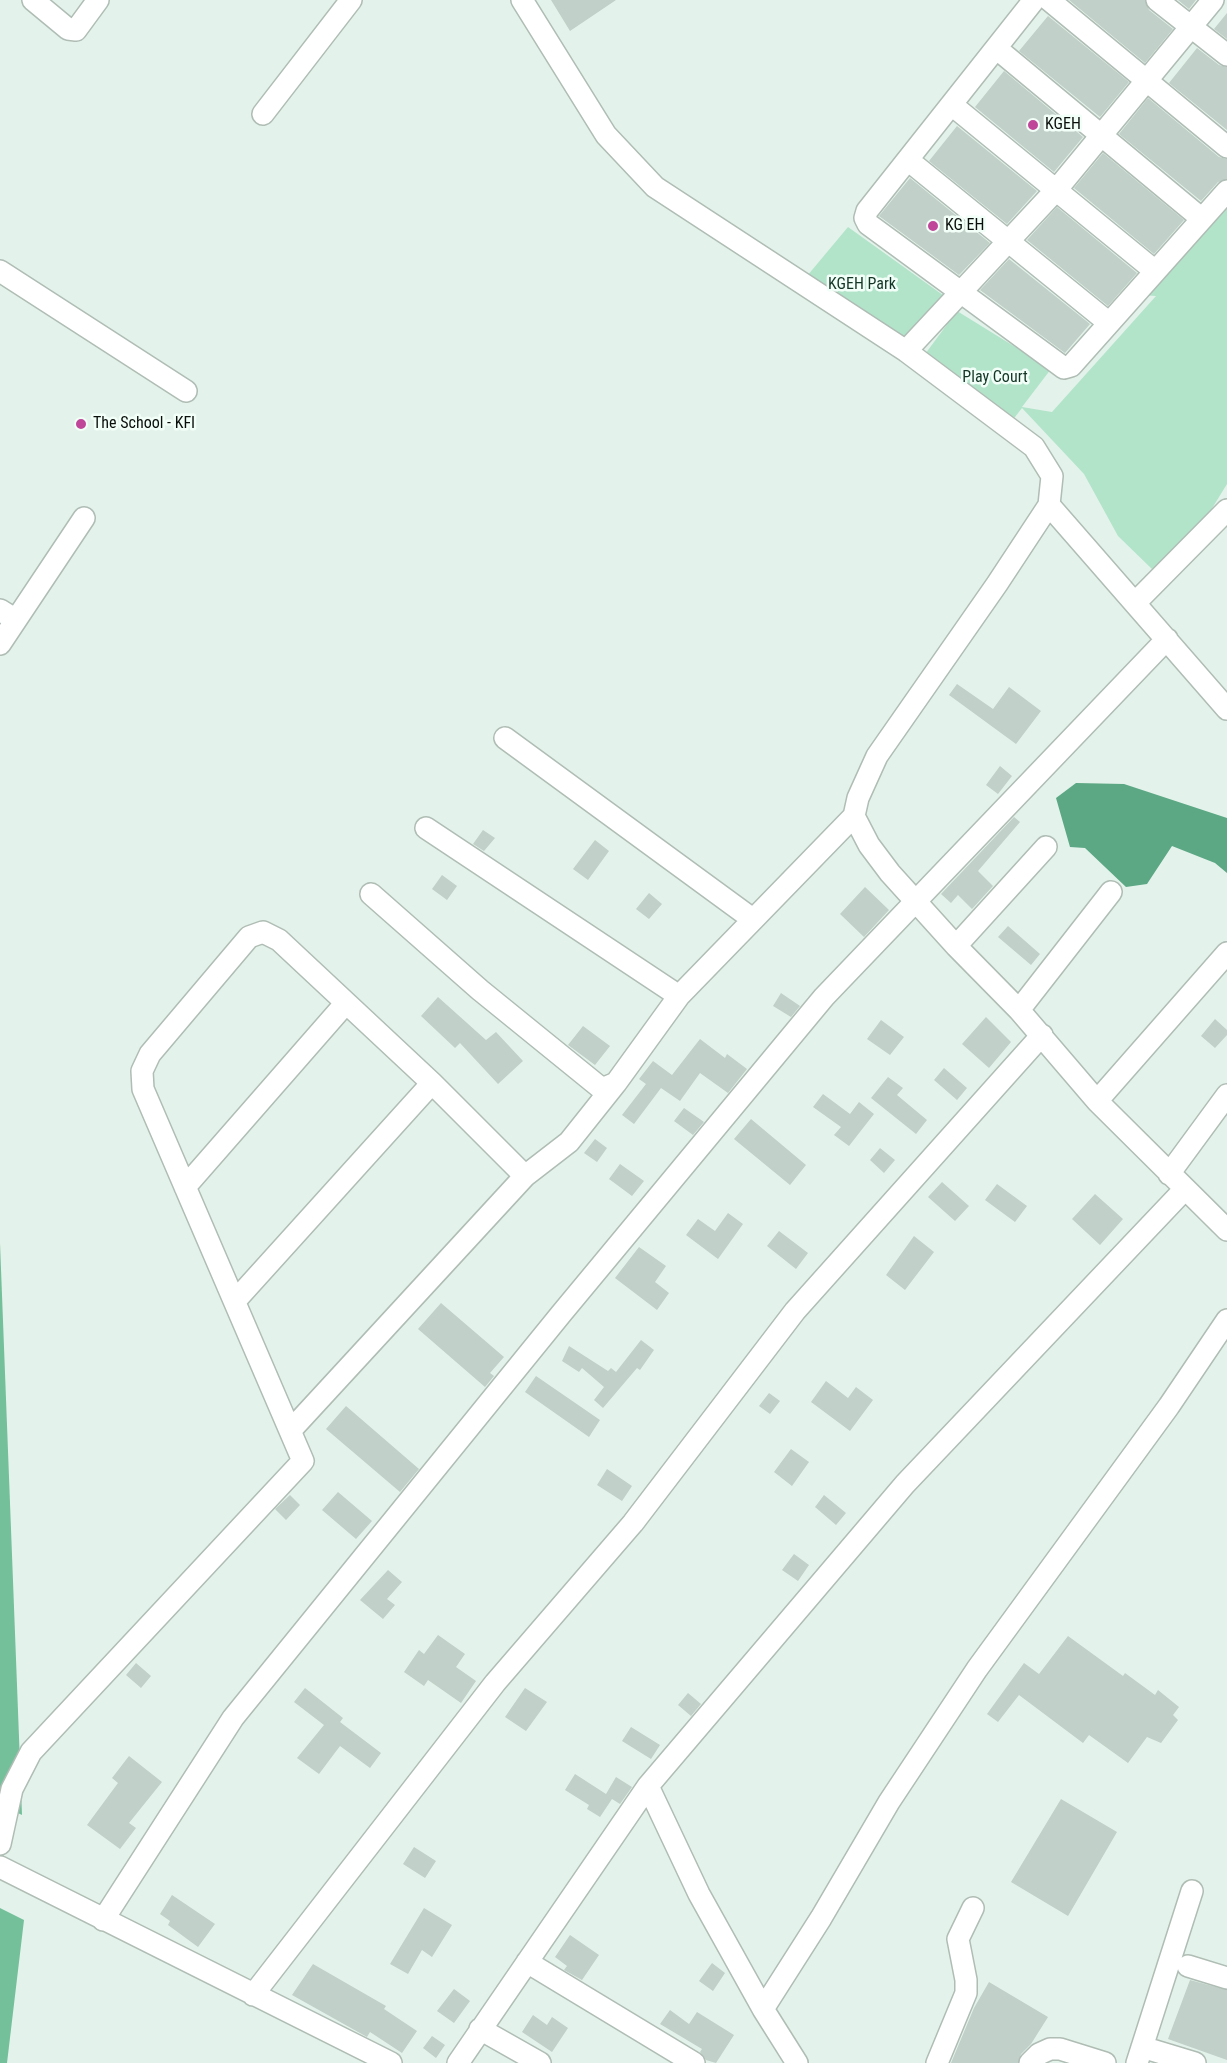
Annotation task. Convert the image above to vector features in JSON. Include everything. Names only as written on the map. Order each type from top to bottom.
[{"type":"street","points":[[33,0],[68,29],[76,30],[98,0]]},
{"type":"street","points":[[263,114],[351,0]]},
{"type":"street","points":[[291,1430],[525,1176],[569,1142],[616,1083],[679,996],[751,918],[854,816],[858,798],[877,756],[1049,505],[1052,476],[1034,447],[906,351],[656,187],[606,135],[522,0]]},
{"type":"street","points":[[1034,0],[867,211],[865,218],[868,224],[1064,368],[1071,366],[1227,191]]},
{"type":"street","points":[[1049,0],[1227,147]]},
{"type":"street","points":[[1157,0],[1227,55]]},
{"type":"street","points":[[906,351],[923,330],[961,293],[1057,189],[1213,0]]},
{"type":"street","points":[[996,48],[1202,219]]},
{"type":"street","points":[[951,105],[1057,189],[1155,272]]},
{"type":"street","points":[[908,160],[1110,323]]},
{"type":"street","points":[[0,271],[186,391]]},
{"type":"street","points":[[1049,505],[1227,709]]},
{"type":"street","points":[[1136,602],[1227,510]]},
{"type":"street","points":[[0,644],[8,615],[84,518]]},
{"type":"street","points":[[103,1920],[240,1709],[546,1332],[824,997],[1167,639]]},
{"type":"street","points":[[505,738],[751,918]]},
{"type":"street","points":[[854,816],[869,845],[890,873],[956,946],[1042,1035],[1097,1101],[1184,1190],[1227,1230]]},
{"type":"street","points":[[426,828],[679,996]]},
{"type":"street","points":[[956,946],[1046,847]]},
{"type":"street","points":[[1019,1010],[1111,892]]},
{"type":"street","points":[[371,894],[480,990],[590,1081],[602,1089],[616,1083]]},
{"type":"street","points":[[0,1844],[12,1789],[31,1752],[303,1461],[143,1089],[142,1071],[150,1054],[249,936],[263,932],[279,940],[432,1083],[525,1176]]},
{"type":"street","points":[[1097,1101],[1227,953]]},
{"type":"street","points":[[185,1188],[345,1004]]},
{"type":"street","points":[[253,1995],[495,1683],[633,1523],[795,1311],[1042,1035]]},
{"type":"street","points":[[235,1302],[432,1083]]},
{"type":"street","points":[[1169,1174],[1227,1095]]},
{"type":"street","points":[[458,2063],[648,1786],[905,1484],[1184,1190]]},
{"type":"street","points":[[763,2009],[889,1802],[977,1669],[1169,1406],[1227,1320]]},
{"type":"street","points":[[648,1786],[699,1894],[796,2063]]},
{"type":"street","points":[[0,1867],[391,2063]]},
{"type":"street","points":[[1191,1891],[1140,2055],[1195,2063]]},
{"type":"street","points":[[937,2063],[966,1993],[966,1980],[958,1939],[973,1908]]},
{"type":"street","points":[[527,1962],[694,2063]]},
{"type":"street","points":[[1188,1966],[1227,1978]]},
{"type":"street","points":[[480,2029],[540,2063]]},
{"type":"street","points":[[1030,2063],[1039,2054],[1050,2049],[1060,2049],[1105,2063]]},
{"type":"green space","name":"Play Court","points":[[1227,198],[1227,484],[1211,510],[1154,571],[1118,536],[1084,474],[1022,408],[1005,430],[914,369],[957,311],[1051,369],[1022,407],[1052,412],[1156,296],[1141,295]]},
{"type":"green space","name":"KGEH Park","points":[[848,227],[947,298],[900,359],[797,288]]},
{"type":"shaded area","points":[[1076,783],[1124,784],[1227,818],[1227,873],[1215,863],[1172,846],[1147,884],[1126,887],[1085,848],[1070,847],[1056,798]]},
{"type":"shaded area","points":[[0,1243],[22,1815],[0,1804]]},
{"type":"shaded area","points":[[0,1908],[24,1920],[7,2063],[0,2063]]},
{"type":"building","points":[[551,0],[616,0],[570,31]]},
{"type":"building","points":[[1069,0],[1145,0],[1149,10],[1173,29],[1145,63]]},
{"type":"building","points":[[1178,0],[1196,0],[1189,9]]},
{"type":"building","points":[[1227,13],[1227,39],[1214,29]]},
{"type":"building","name":"KGEH","points":[[1048,16],[1129,82],[1100,117],[1019,51]]},
{"type":"building","points":[[1197,48],[1219,65],[1227,67],[1227,130],[1169,83]]},
{"type":"building","name":"KGEH","points":[[1004,71],[1083,137],[1054,172],[975,107]]},
{"type":"building","name":"KGEH","points":[[1148,98],[1219,157],[1227,159],[1227,179],[1218,182],[1201,201],[1119,134]]},
{"type":"building","name":"KGEH","points":[[957,126],[1037,191],[1007,224],[929,161]]},
{"type":"building","name":"KGEH","points":[[1103,153],[1184,220],[1154,254],[1074,188]]},
{"type":"building","name":"KG EH","points":[[910,178],[990,243],[959,275],[879,216]]},
{"type":"building","points":[[1057,207],[1137,273],[1108,306],[1027,240]]},
{"type":"building","points":[[1009,259],[1090,324],[1065,353],[980,290]]},
{"type":"building","points":[[957,684],[993,709],[1009,687],[1041,711],[1016,744],[949,695]]},
{"type":"building","points":[[1000,766],[1012,776],[998,794],[986,785]]},
{"type":"building","points":[[1014,817],[1020,822],[978,871],[993,886],[972,909],[958,895],[951,903],[941,894]]},
{"type":"building","points":[[483,830],[495,838],[484,851],[473,844]]},
{"type":"building","points":[[595,840],[609,851],[588,880],[573,869]]},
{"type":"building","points":[[442,875],[457,886],[447,900],[432,889]]},
{"type":"building","points":[[865,887],[889,910],[864,937],[840,914]]},
{"type":"building","points":[[649,893],[662,904],[649,919],[636,909]]},
{"type":"building","points":[[1008,926],[1040,954],[1031,965],[998,937]]},
{"type":"building","points":[[781,993],[800,1006],[791,1017],[773,1006]]},
{"type":"building","points":[[438,997],[486,1040],[496,1032],[523,1061],[498,1084],[460,1043],[455,1048],[421,1016]]},
{"type":"building","points":[[986,1017],[1011,1042],[989,1068],[962,1044]]},
{"type":"building","points":[[1215,1019],[1227,1030],[1227,1035],[1215,1048],[1201,1036]]},
{"type":"building","points":[[881,1020],[904,1037],[890,1055],[867,1039]]},
{"type":"building","points":[[583,1026],[610,1046],[595,1065],[568,1045]]},
{"type":"building","points":[[700,1039],[725,1058],[727,1054],[747,1069],[728,1093],[700,1073],[680,1101],[661,1088],[634,1124],[622,1115],[646,1084],[639,1079],[653,1061],[672,1075]]},
{"type":"building","points":[[944,1068],[967,1088],[957,1100],[934,1080]]},
{"type":"building","points":[[888,1077],[903,1088],[897,1095],[927,1120],[916,1134],[871,1098]]},
{"type":"building","points":[[823,1094],[850,1114],[859,1102],[874,1114],[849,1146],[834,1135],[841,1127],[813,1107]]},
{"type":"building","points":[[684,1108],[704,1122],[693,1135],[674,1121]]},
{"type":"building","points":[[751,1119],[806,1165],[790,1185],[734,1139]]},
{"type":"building","points":[[595,1139],[607,1148],[597,1162],[584,1153]]},
{"type":"building","points":[[880,1148],[895,1160],[884,1173],[870,1160]]},
{"type":"building","points":[[620,1164],[644,1181],[632,1196],[609,1179]]},
{"type":"building","points":[[942,1182],[969,1206],[955,1221],[928,1197]]},
{"type":"building","points":[[997,1184],[1027,1206],[1015,1222],[985,1200]]},
{"type":"building","points":[[1095,1194],[1123,1219],[1100,1245],[1072,1219]]},
{"type":"building","points":[[728,1213],[743,1224],[718,1259],[686,1235],[698,1219],[715,1231]]},
{"type":"building","points":[[779,1231],[808,1253],[796,1269],[767,1246]]},
{"type":"building","points":[[914,1236],[934,1252],[905,1290],[886,1275]]},
{"type":"building","points":[[639,1247],[666,1266],[655,1282],[669,1293],[657,1310],[615,1278]]},
{"type":"building","points":[[441,1303],[504,1357],[490,1373],[494,1376],[485,1387],[418,1329]]},
{"type":"building","points":[[641,1340],[654,1350],[640,1370],[637,1368],[603,1408],[594,1400],[604,1387],[582,1368],[579,1372],[562,1361],[569,1346],[608,1371],[611,1368],[616,1372]]},
{"type":"building","points":[[536,1376],[600,1420],[589,1437],[525,1392]]},
{"type":"building","points":[[826,1381],[848,1398],[856,1387],[873,1400],[850,1431],[811,1402]]},
{"type":"building","points":[[769,1393],[780,1401],[770,1414],[759,1406]]},
{"type":"building","points":[[346,1406],[419,1469],[400,1492],[326,1429]]},
{"type":"building","points":[[791,1449],[809,1462],[792,1486],[774,1472]]},
{"type":"building","points":[[607,1469],[632,1486],[622,1501],[597,1485]]},
{"type":"building","points":[[338,1492],[372,1521],[356,1539],[322,1510]]},
{"type":"building","points":[[290,1495],[300,1505],[286,1520],[275,1509]]},
{"type":"building","points":[[824,1495],[846,1513],[836,1525],[815,1507]]},
{"type":"building","points":[[794,1554],[809,1565],[798,1581],[782,1570]]},
{"type":"building","points":[[388,1570],[402,1582],[387,1599],[395,1605],[383,1619],[360,1600]]},
{"type":"building","points":[[438,1635],[465,1654],[456,1667],[476,1681],[461,1703],[428,1680],[424,1686],[404,1672],[419,1650],[424,1654]]},
{"type":"building","points":[[1068,1636],[1123,1676],[1125,1673],[1155,1695],[1158,1690],[1179,1707],[1173,1715],[1178,1720],[1161,1743],[1147,1737],[1128,1763],[1089,1735],[1083,1743],[1019,1695],[998,1722],[987,1714],[1024,1663],[1039,1674]]},
{"type":"building","points":[[136,1663],[151,1676],[141,1688],[126,1675]]},
{"type":"building","points":[[305,1688],[343,1718],[340,1722],[381,1753],[370,1768],[340,1746],[319,1774],[297,1758],[324,1725],[294,1702]]},
{"type":"building","points":[[525,1688],[547,1702],[526,1731],[505,1717]]},
{"type":"building","points":[[688,1693],[701,1704],[691,1716],[678,1705]]},
{"type":"building","points":[[631,1727],[660,1745],[651,1759],[622,1741]]},
{"type":"building","points":[[129,1756],[162,1782],[129,1823],[136,1828],[120,1849],[87,1825],[118,1783],[112,1778]]},
{"type":"building","points":[[575,1774],[606,1794],[616,1777],[632,1787],[620,1804],[612,1799],[600,1817],[587,1809],[589,1805],[565,1790]]},
{"type":"building","points":[[1061,1799],[1117,1832],[1068,1916],[1011,1882]]},
{"type":"building","points":[[414,1847],[436,1861],[425,1878],[403,1864]]},
{"type":"building","points":[[172,1895],[215,1924],[198,1947],[168,1925],[170,1921],[160,1914]]},
{"type":"building","points":[[424,1908],[452,1925],[432,1957],[422,1950],[408,1974],[390,1964]]},
{"type":"building","points":[[570,1935],[599,1955],[582,1980],[564,1970],[567,1966],[555,1957]]},
{"type":"building","points":[[712,1963],[725,1973],[713,1991],[699,1981]]},
{"type":"building","points":[[313,1964],[386,2006],[384,2009],[417,2031],[402,2053],[370,2032],[367,2037],[292,1995]]},
{"type":"building","points":[[1190,1980],[1227,1990],[1227,2060],[1168,2039]]},
{"type":"building","points":[[989,1982],[1048,2017],[1031,2044],[1021,2054],[1018,2063],[951,2063],[974,2008]]},
{"type":"building","points":[[454,1989],[470,2001],[454,2023],[437,2011]]},
{"type":"building","points":[[670,2010],[689,2024],[697,2012],[734,2035],[716,2063],[706,2060],[700,2052],[702,2049],[660,2024]]},
{"type":"building","points":[[533,2015],[547,2025],[552,2017],[568,2028],[552,2052],[522,2032]]},
{"type":"building","points":[[432,2036],[445,2045],[436,2058],[423,2048]]},
{"type":"place","name":"KGEH","points":[[1033,125]]},
{"type":"place","name":"KG EH","points":[[933,226]]},
{"type":"place","name":"The School - KFI","points":[[81,424]]}]
